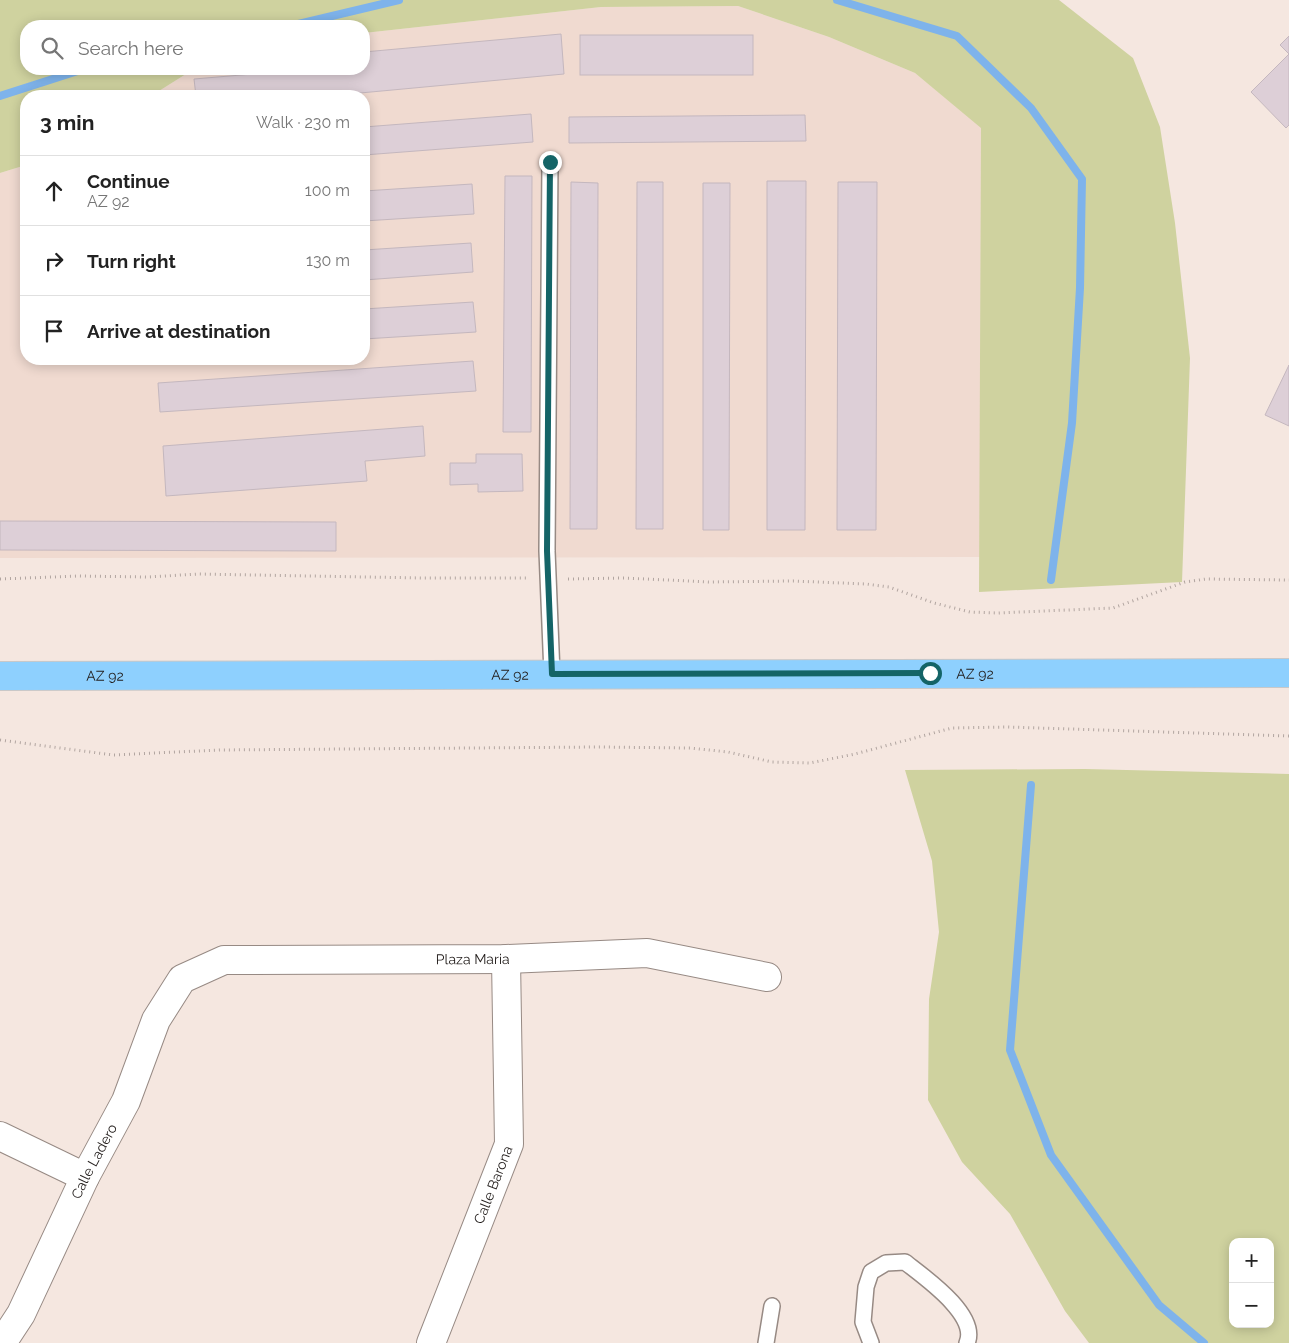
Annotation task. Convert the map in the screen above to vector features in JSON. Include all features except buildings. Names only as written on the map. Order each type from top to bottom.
[{"type":"main road","name":"AZ 92","points":[[0,676],[1289,674]]},
{"type":"street","name":"Plaza Maria","points":[[182,979],[224,960],[506,959],[647,953],[767,977]]},
{"type":"street","name":"Calle Barona","points":[[431,1343],[509,1144],[506,959]]},
{"type":"street","name":"Calle Ladero","points":[[2,1343],[21,1314],[85,1176],[126,1101],[156,1020],[182,979]]},
{"type":"street","points":[[0,1136],[85,1176]]},
{"type":"lane","points":[[550,162],[547,551],[552,674]]},
{"type":"lane","points":[[871,1343],[863,1322],[866,1287],[871,1272],[886,1264],[905,1262],[936,1286],[965,1319],[970,1336],[967,1343]]},
{"type":"lane","points":[[766,1343],[772,1306]]},
{"type":"path","points":[[0,579],[79,576],[148,577],[198,574],[586,580],[625,578],[708,582],[793,581],[866,584],[889,587],[934,603],[970,612],[998,613],[1113,608],[1185,582],[1206,579],[1289,580]]},
{"type":"path","points":[[0,740],[113,755],[239,750],[598,746],[690,748],[728,752],[772,762],[810,764],[856,754],[952,728],[1008,727],[1289,736]]},
{"type":"shaded area","points":[[738,6],[829,37],[915,73],[981,127],[980,557],[0,558],[0,173],[20,167],[20,365],[370,365],[370,90],[161,90],[184,75],[370,75],[370,32],[601,7]]},
{"type":"green space","points":[[0,0],[1059,0],[1133,58],[1160,127],[1175,223],[1190,358],[1182,582],[979,592],[981,128],[915,73],[829,37],[738,6],[601,7],[370,32],[370,20],[20,20],[20,75],[184,75],[161,90],[20,90],[20,167],[0,173]]},
{"type":"green space","points":[[1085,769],[1289,774],[1289,1343],[1089,1343],[1065,1311],[1010,1214],[962,1162],[928,1100],[929,999],[939,932],[932,861],[905,770]]},
{"type":"waterway","points":[[315,20],[399,0]]},
{"type":"waterway","points":[[837,0],[957,36],[1031,108],[1082,179],[1080,288],[1072,423],[1051,580]]},
{"type":"waterway","points":[[0,96],[65,75]]},
{"type":"waterway","points":[[1031,785],[1010,1050],[1051,1155],[1159,1305],[1204,1343]]},
{"type":"route","points":[[550,162],[547,551],[552,674],[930,673]]}]
